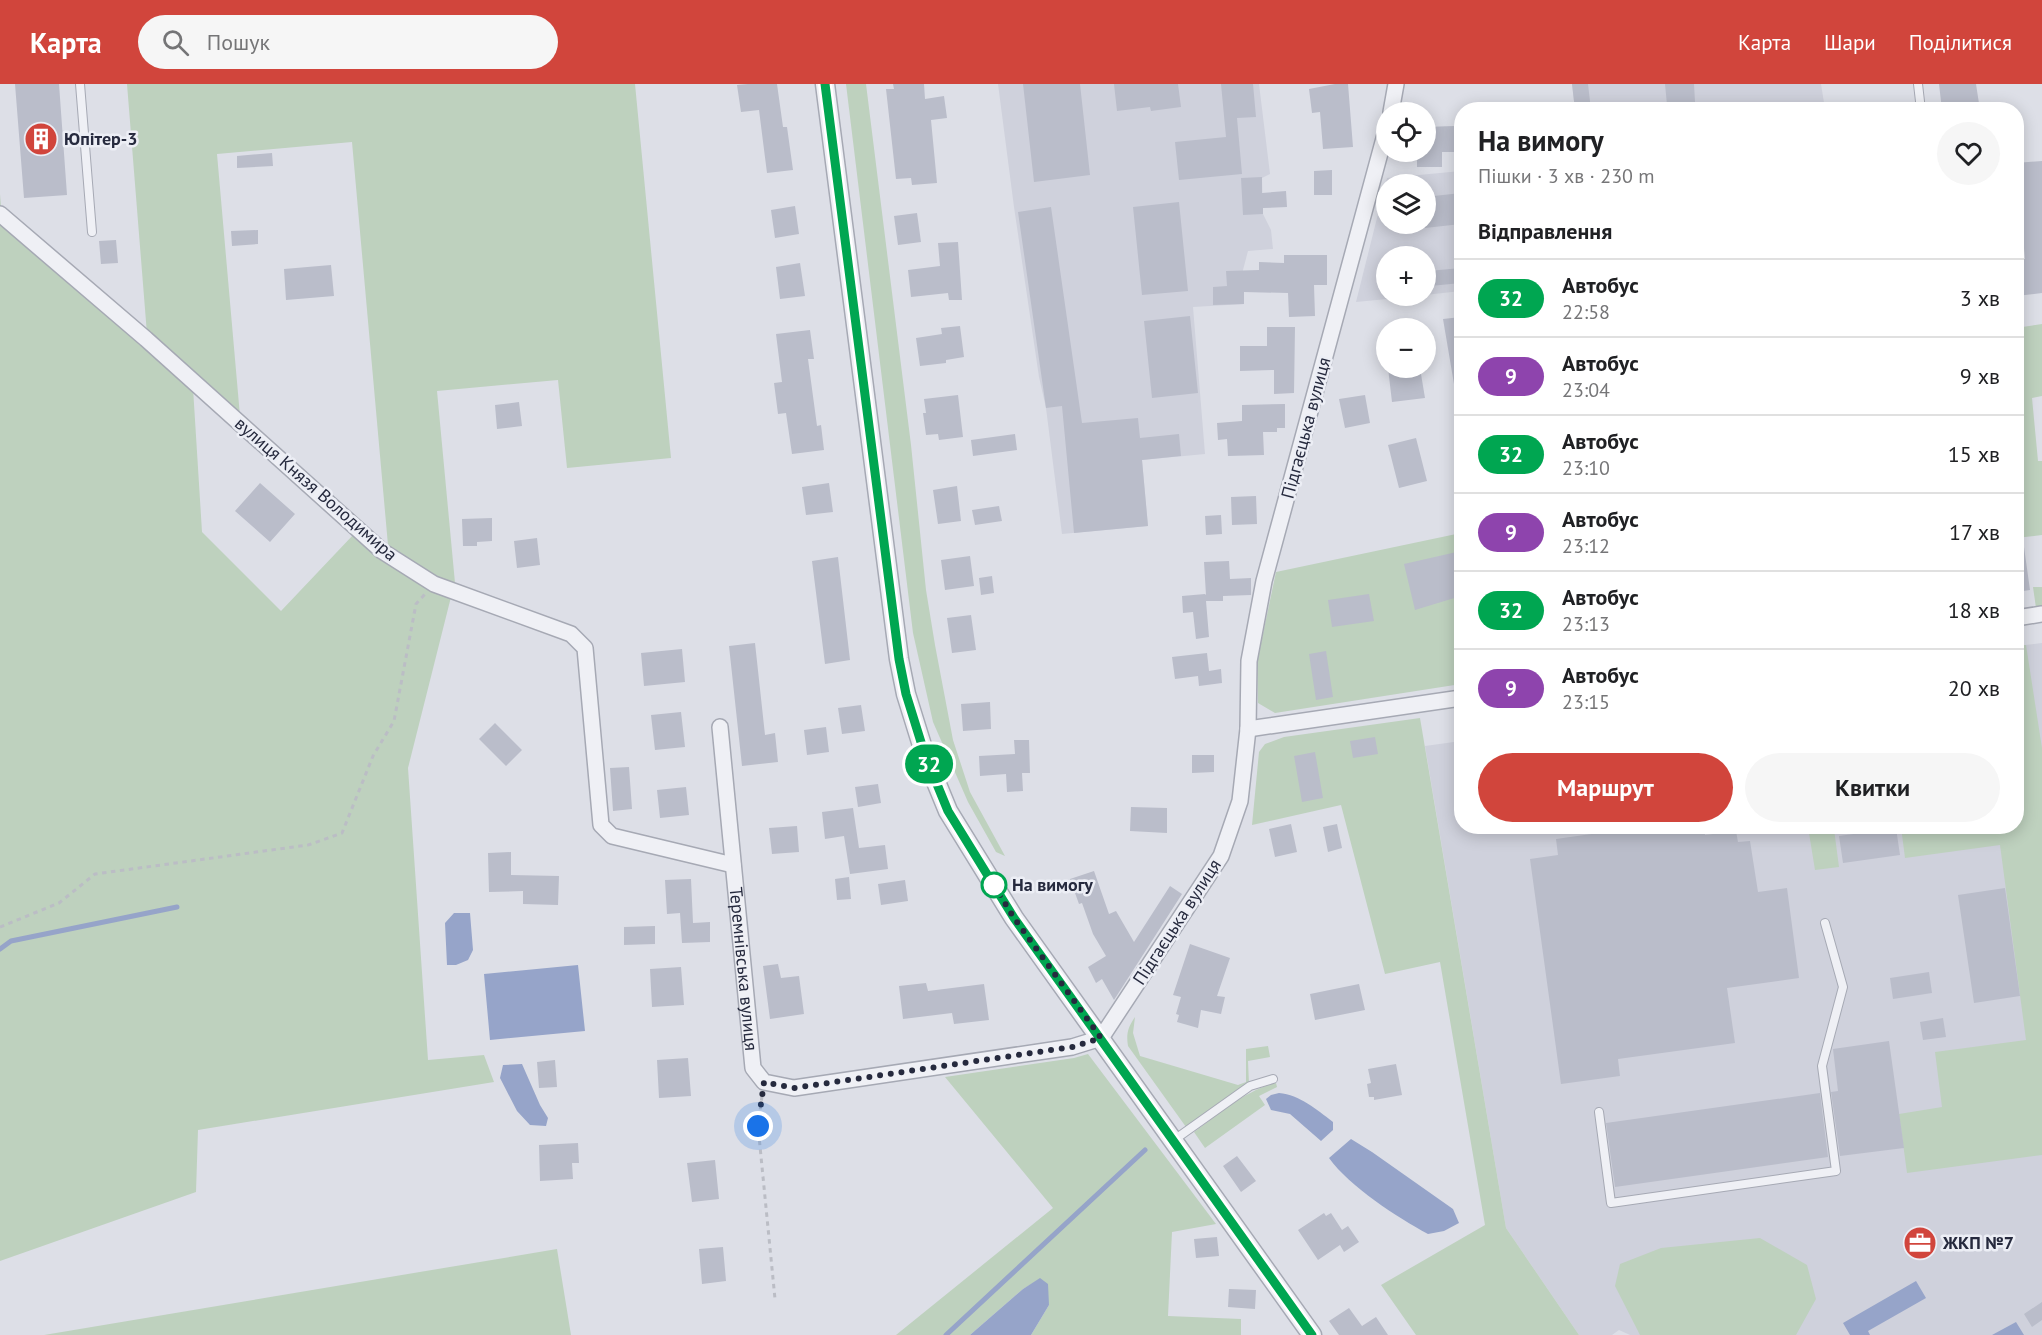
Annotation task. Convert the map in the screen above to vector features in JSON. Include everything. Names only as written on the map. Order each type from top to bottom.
[{"type":"street","points":[[825,84],[899,659],[906,694],[925,755],[948,811],[1014,918],[1312,1335]]},
{"type":"street","points":[[1393,102],[1396,84]]},
{"type":"street","name":"Підгаєцька вулиця","points":[[1101,1038],[1221,856],[1240,801],[1248,729],[1249,661],[1264,581],[1378,162]]},
{"type":"street","name":"вулиця Князя Володимира","points":[[0,214],[146,339],[382,551],[434,584],[571,634],[585,648],[601,825],[612,836],[733,865]]},
{"type":"street","points":[[2024,617],[2042,614]]},
{"type":"street","points":[[1248,729],[1454,699]]},
{"type":"street","name":"Теремнівська вулиця","points":[[720,727],[753,1068],[764,1082]]},
{"type":"street","points":[[764,1082],[794,1088],[1072,1047],[1101,1038]]},
{"type":"lane","points":[[80,84],[92,232]]},
{"type":"lane","points":[[1918,84],[1920,102]]},
{"type":"lane","points":[[1599,1112],[1611,1203],[1836,1171],[1822,1066],[1843,987],[1825,923]]},
{"type":"lane","points":[[1174,1140],[1250,1086],[1273,1078]]},
{"type":"path","points":[[0,927],[59,903],[94,874],[308,845],[342,833],[373,756],[394,721],[416,604],[434,584]]},
{"type":"path","points":[[764,1082],[758,1126],[775,1299]]},
{"type":"shaded area","points":[[998,84],[1259,84],[1270,174],[1262,178],[1263,214],[1271,230],[1273,249],[1248,251],[1243,270],[1244,304],[1193,307],[1205,454],[1142,460],[1148,526],[1062,534],[1046,408],[1039,377]]},
{"type":"shaded area","points":[[1572,84],[1821,84],[1824,102],[1574,102]]},
{"type":"shaded area","points":[[1454,172],[1454,292],[1436,294],[1436,246],[1376,246],[1376,300],[1356,302],[1376,222],[1376,234],[1436,234],[1436,174],[1429,174]]},
{"type":"shaded area","points":[[2042,643],[2042,1335],[1630,1335],[1619,1330],[1612,1335],[1579,1335],[1506,1228],[1425,746],[1454,742],[1454,834],[2024,834],[2024,645]]},
{"type":"green space","points":[[127,84],[635,84],[671,458],[567,468],[558,380],[437,391],[455,583],[437,578],[388,545],[352,142],[217,154],[240,416],[147,334]]},
{"type":"green space","points":[[846,84],[866,84],[911,445],[926,590],[953,740],[970,792],[1005,856],[996,852],[968,802],[933,722],[913,633]]},
{"type":"green space","points":[[0,194],[1,207],[193,388],[202,532],[281,611],[354,534],[451,597],[408,768],[428,1060],[484,1055],[494,1082],[198,1130],[196,1192],[0,1261]]},
{"type":"green space","points":[[2042,324],[2042,396],[2032,398],[2038,461],[2042,461],[2042,535],[2024,537],[2024,327]]},
{"type":"green space","points":[[1454,534],[1454,685],[1275,713],[1258,703],[1257,662],[1276,572]]},
{"type":"green space","points":[[2033,587],[2042,587],[2042,607],[2036,608]]},
{"type":"green space","points":[[2024,645],[2026,645],[2042,748],[2042,1155],[1907,1173],[1899,1114],[1942,1107],[1935,1052],[2026,1040],[2000,845],[1905,858],[1902,834],[2024,834]]},
{"type":"green space","points":[[1420,718],[1506,1228],[1579,1335],[1416,1335],[1381,1285],[1485,1225],[1440,962],[1385,974],[1341,805],[1252,825],[1259,752],[1265,744],[1284,737]]},
{"type":"green space","points":[[1809,834],[1835,834],[1839,867],[1815,870]]},
{"type":"green space","points":[[1135,1017],[1133,1033],[1140,1056],[1238,1085],[1246,1082],[1246,1049],[1268,1046],[1270,1057],[1248,1061],[1249,1084],[1186,1127],[1128,1046],[1128,1031]]},
{"type":"green space","points":[[1088,1054],[1216,1224],[1172,1232],[1168,1316],[1241,1319],[1241,1335],[1031,1335],[1049,1305],[1040,1279],[1023,1289],[970,1335],[896,1335],[1053,1208],[945,1077]]},
{"type":"green space","points":[[1276,1083],[1277,1087],[1259,1096],[1265,1105],[1205,1148],[1194,1132],[1253,1091]]},
{"type":"green space","points":[[1760,1238],[1807,1265],[1816,1299],[1796,1335],[1640,1335],[1615,1286],[1620,1264],[1661,1248]]},
{"type":"green space","points":[[557,1249],[571,1335],[44,1335]]},
{"type":"water","points":[[454,913],[470,913],[473,950],[468,960],[456,965],[447,965],[445,923]]},
{"type":"water","points":[[578,965],[585,1031],[490,1040],[484,974]]},
{"type":"water","points":[[522,1064],[548,1118],[546,1126],[530,1125],[517,1111],[500,1078],[503,1065]]},
{"type":"water","points":[[1279,1093],[1301,1100],[1314,1108],[1333,1122],[1333,1130],[1321,1141],[1290,1114],[1271,1110],[1266,1099]]},
{"type":"water","points":[[1351,1139],[1453,1209],[1459,1223],[1444,1231],[1428,1234],[1361,1190],[1329,1158]]},
{"type":"water","points":[[1040,1278],[1048,1284],[1049,1305],[1031,1335],[970,1335],[1023,1289]]},
{"type":"water","points":[[1916,1281],[1926,1298],[1868,1331],[1870,1335],[1850,1335],[1843,1323]]},
{"type":"water","points":[[2016,1322],[2024,1335],[1992,1335]]},
{"type":"building","name":"Юпітер-3","points":[[15,84],[59,84],[67,195],[24,198]]},
{"type":"building","points":[[777,84],[783,127],[787,127],[793,170],[767,173],[759,110],[741,112],[737,85]]},
{"type":"building","points":[[893,84],[924,84],[925,99],[944,96],[947,118],[931,120],[937,183],[912,185],[911,178],[896,179],[886,89],[894,89]]},
{"type":"building","points":[[1023,84],[1080,84],[1090,175],[1034,182]]},
{"type":"building","points":[[1114,84],[1178,84],[1181,107],[1151,111],[1150,107],[1117,111]]},
{"type":"building","points":[[1221,84],[1253,84],[1256,117],[1237,118],[1242,174],[1179,180],[1175,142],[1226,137]]},
{"type":"building","points":[[1348,84],[1353,147],[1323,149],[1320,112],[1312,113],[1309,89]]},
{"type":"building","points":[[1572,84],[1588,84],[1590,102],[1574,102]]},
{"type":"building","points":[[1665,84],[1694,84],[1695,102],[1667,102]]},
{"type":"building","points":[[1939,84],[1976,84],[1979,102],[1941,102]]},
{"type":"building","points":[[1454,126],[1454,152],[1442,152],[1442,167],[1417,167],[1417,162],[1436,162],[1436,127]]},
{"type":"building","points":[[272,153],[273,166],[237,168],[237,156]]},
{"type":"building","points":[[2042,161],[2042,293],[2024,295],[2025,259],[2024,162]]},
{"type":"building","points":[[1332,170],[1332,195],[1314,195],[1314,171]]},
{"type":"building","points":[[1262,177],[1262,193],[1286,191],[1287,207],[1263,208],[1263,214],[1243,215],[1241,178]]},
{"type":"building","points":[[1454,194],[1454,225],[1436,227],[1436,196]]},
{"type":"building","points":[[1179,202],[1188,291],[1142,295],[1133,207]]},
{"type":"building","points":[[795,206],[799,234],[775,238],[771,210]]},
{"type":"building","points":[[1051,207],[1082,423],[1138,418],[1140,438],[1179,434],[1181,456],[1142,460],[1148,526],[1074,533],[1062,406],[1046,408],[1018,212]]},
{"type":"building","points":[[917,213],[921,242],[898,245],[894,216]]},
{"type":"building","points":[[258,230],[258,244],[232,246],[231,231]]},
{"type":"building","points":[[116,240],[118,263],[101,264],[99,241]]},
{"type":"building","points":[[958,242],[962,300],[949,300],[948,293],[911,297],[908,270],[940,266],[938,243]]},
{"type":"building","points":[[1284,255],[1327,255],[1327,285],[1314,285],[1315,316],[1289,317],[1288,293],[1244,292],[1244,304],[1213,305],[1213,287],[1227,286],[1226,271],[1259,270],[1259,262],[1284,263]]},
{"type":"building","points":[[800,263],[805,296],[780,299],[776,267]]},
{"type":"building","points":[[331,265],[334,296],[286,300],[284,269]]},
{"type":"building","points":[[1454,269],[1454,284],[1436,285],[1436,270]]},
{"type":"building","points":[[1190,316],[1198,393],[1152,398],[1144,321]]},
{"type":"building","points":[[1454,318],[1454,384],[1443,319]]},
{"type":"building","points":[[960,326],[964,357],[946,360],[946,363],[920,366],[916,338],[942,334],[941,328]]},
{"type":"building","points":[[1267,327],[1295,327],[1294,393],[1274,394],[1274,370],[1240,371],[1240,346],[1267,346]]},
{"type":"building","points":[[810,330],[814,359],[808,359],[817,426],[821,425],[824,450],[792,454],[786,413],[778,414],[774,383],[782,382],[776,334]]},
{"type":"building","points":[[1389,378],[1422,378],[1425,398],[1392,402]]},
{"type":"building","points":[[958,395],[963,437],[939,440],[938,434],[926,435],[924,399]]},
{"type":"building","points":[[1365,395],[1370,423],[1345,428],[1339,399]]},
{"type":"building","points":[[519,402],[522,426],[497,429],[495,405]]},
{"type":"building","points":[[1285,404],[1285,428],[1277,428],[1277,432],[1263,432],[1264,455],[1228,456],[1227,439],[1218,440],[1217,423],[1242,421],[1242,405]]},
{"type":"building","points":[[1015,434],[1017,450],[973,456],[971,440]]},
{"type":"building","points":[[1416,438],[1427,481],[1399,488],[1388,445]]},
{"type":"building","points":[[260,483],[295,514],[270,542],[235,511]]},
{"type":"building","points":[[829,483],[833,512],[806,515],[802,487]]},
{"type":"building","points":[[957,486],[961,521],[938,524],[933,490]]},
{"type":"building","points":[[1256,496],[1257,524],[1232,525],[1231,497]]},
{"type":"building","points":[[999,506],[1002,521],[975,525],[972,510]]},
{"type":"building","points":[[1221,515],[1222,534],[1206,535],[1205,516]]},
{"type":"building","points":[[492,518],[492,541],[477,542],[477,546],[463,546],[462,519]]},
{"type":"building","points":[[537,538],[540,565],[517,568],[514,541]]},
{"type":"building","points":[[2024,547],[2030,590],[2024,591]]},
{"type":"building","points":[[1454,553],[1454,598],[1415,610],[1404,564]]},
{"type":"building","points":[[970,556],[974,586],[945,590],[941,560]]},
{"type":"building","points":[[838,557],[850,660],[825,664],[812,561]]},
{"type":"building","points":[[1229,561],[1230,579],[1251,578],[1251,595],[1223,596],[1223,601],[1206,601],[1209,637],[1196,639],[1193,612],[1183,613],[1182,596],[1206,595],[1204,562]]},
{"type":"building","points":[[992,576],[994,593],[981,595],[979,578]]},
{"type":"building","points":[[1369,594],[1374,621],[1332,627],[1328,600]]},
{"type":"building","points":[[971,615],[976,650],[952,653],[947,618]]},
{"type":"building","points":[[755,643],[765,735],[775,733],[778,762],[742,766],[729,646]]},
{"type":"building","points":[[682,649],[685,682],[644,686],[641,653]]},
{"type":"building","points":[[1326,651],[1333,697],[1316,700],[1309,654]]},
{"type":"building","points":[[1207,653],[1209,671],[1221,669],[1222,683],[1199,686],[1198,676],[1175,679],[1172,657]]},
{"type":"building","points":[[990,702],[991,729],[963,731],[961,704]]},
{"type":"building","points":[[861,705],[865,731],[842,734],[838,708]]},
{"type":"building","points":[[681,712],[685,747],[655,750],[651,715]]},
{"type":"building","points":[[495,723],[522,750],[506,766],[479,739]]},
{"type":"building","points":[[826,727],[829,752],[807,755],[804,730]]},
{"type":"building","points":[[1375,737],[1378,754],[1353,758],[1350,741]]},
{"type":"building","points":[[1014,740],[1029,740],[1030,773],[1022,773],[1023,791],[1007,792],[1006,774],[980,776],[979,756],[1015,754]]},
{"type":"building","points":[[1315,752],[1323,798],[1302,802],[1294,756]]},
{"type":"building","points":[[1192,755],[1214,755],[1214,772],[1192,773]]},
{"type":"building","points":[[629,767],[632,809],[613,811],[610,768]]},
{"type":"building","points":[[878,784],[881,803],[858,807],[855,787]]},
{"type":"building","points":[[686,787],[689,815],[660,818],[657,790]]},
{"type":"building","points":[[1131,807],[1167,808],[1167,833],[1130,831]]},
{"type":"building","points":[[853,808],[859,848],[885,845],[888,869],[850,874],[844,836],[825,839],[822,812]]},
{"type":"building","points":[[1291,824],[1297,852],[1275,857],[1269,829]]},
{"type":"building","points":[[1337,824],[1342,848],[1328,852],[1323,827]]},
{"type":"building","points":[[797,826],[799,852],[772,854],[769,828]]},
{"type":"building","points":[[1591,834],[1737,834],[1738,842],[1750,841],[1758,892],[1787,888],[1799,978],[1727,988],[1735,1043],[1618,1059],[1620,1076],[1561,1084],[1530,859],[1558,855],[1556,839]]},
{"type":"building","points":[[1897,834],[1900,855],[1843,863],[1839,836]]},
{"type":"building","points":[[511,852],[511,875],[559,876],[558,905],[523,904],[523,891],[489,892],[488,853]]},
{"type":"building","points":[[1094,871],[1109,914],[1116,911],[1134,942],[1170,886],[1182,894],[1114,1000],[1102,979],[1096,983],[1088,967],[1106,956],[1093,934],[1082,903],[1079,904],[1070,879]]},
{"type":"building","points":[[849,877],[851,899],[837,900],[835,879]]},
{"type":"building","points":[[691,879],[693,923],[710,922],[710,942],[682,943],[680,913],[667,914],[665,880]]},
{"type":"building","points":[[905,880],[908,901],[881,905],[878,884]]},
{"type":"building","points":[[2005,888],[2020,996],[1974,1003],[1958,895]]},
{"type":"building","points":[[655,926],[655,944],[624,945],[624,927]]},
{"type":"building","points":[[1190,944],[1230,958],[1217,996],[1225,997],[1221,1014],[1201,1010],[1198,1028],[1177,1022],[1179,1015],[1176,1014],[1181,997],[1173,995]]},
{"type":"building","points":[[778,964],[781,978],[799,976],[804,1014],[770,1019],[763,966]]},
{"type":"building","points":[[681,967],[684,1005],[652,1007],[650,969]]},
{"type":"building","points":[[1929,972],[1932,993],[1893,999],[1890,978]]},
{"type":"building","points":[[926,983],[928,991],[984,984],[989,1020],[954,1024],[952,1013],[903,1019],[899,986]]},
{"type":"building","points":[[1359,984],[1365,1010],[1315,1020],[1310,994]]},
{"type":"building","points":[[1943,1018],[1946,1037],[1923,1040],[1920,1022]]},
{"type":"building","points":[[1889,1041],[1904,1148],[1840,1156],[1831,1092],[1838,1091],[1833,1049]]},
{"type":"building","points":[[688,1058],[691,1096],[659,1098],[657,1060]]},
{"type":"building","points":[[555,1060],[557,1087],[539,1088],[537,1062]]},
{"type":"building","points":[[1396,1064],[1402,1095],[1374,1100],[1374,1097],[1369,1097],[1367,1084],[1371,1083],[1368,1069]]},
{"type":"building","points":[[1820,1093],[1828,1157],[1615,1187],[1606,1123]]},
{"type":"building","points":[[578,1143],[579,1163],[572,1163],[573,1179],[540,1181],[539,1145]]},
{"type":"building","points":[[1237,1156],[1256,1181],[1241,1192],[1223,1166]]},
{"type":"building","points":[[715,1160],[719,1199],[692,1202],[687,1163]]},
{"type":"building","points":[[1324,1213],[1326,1216],[1331,1213],[1342,1230],[1348,1226],[1359,1242],[1344,1252],[1340,1245],[1318,1260],[1298,1230]]},
{"type":"building","points":[[1217,1237],[1219,1256],[1196,1258],[1194,1239]]},
{"type":"building","points":[[723,1247],[726,1281],[702,1284],[699,1249]]},
{"type":"building","points":[[1229,1289],[1256,1290],[1255,1309],[1228,1307]]},
{"type":"building","points":[[2042,1302],[2042,1320],[2032,1327],[2024,1314]]},
{"type":"building","points":[[1349,1308],[1362,1326],[1376,1317],[1388,1335],[1339,1335],[1329,1321]]},
{"type":"waterway","points":[[0,949],[11,941],[177,907]]},
{"type":"waterway","points":[[946,1335],[1145,1150]]},
{"type":"bus line","name":"32","points":[[825,84],[899,659],[906,694],[925,755],[948,811],[1014,918],[1312,1335]]},
{"type":"place","name":"Юпітер-3","points":[[41,139]]},
{"type":"place","name":"На вимогу","points":[[994,885]]},
{"type":"place","name":"ЖКП №7","points":[[1920,1243]]},
{"type":"route","points":[[758,1126],[764,1082],[794,1088],[1072,1047],[1101,1038],[1014,918],[994,885]]}]
